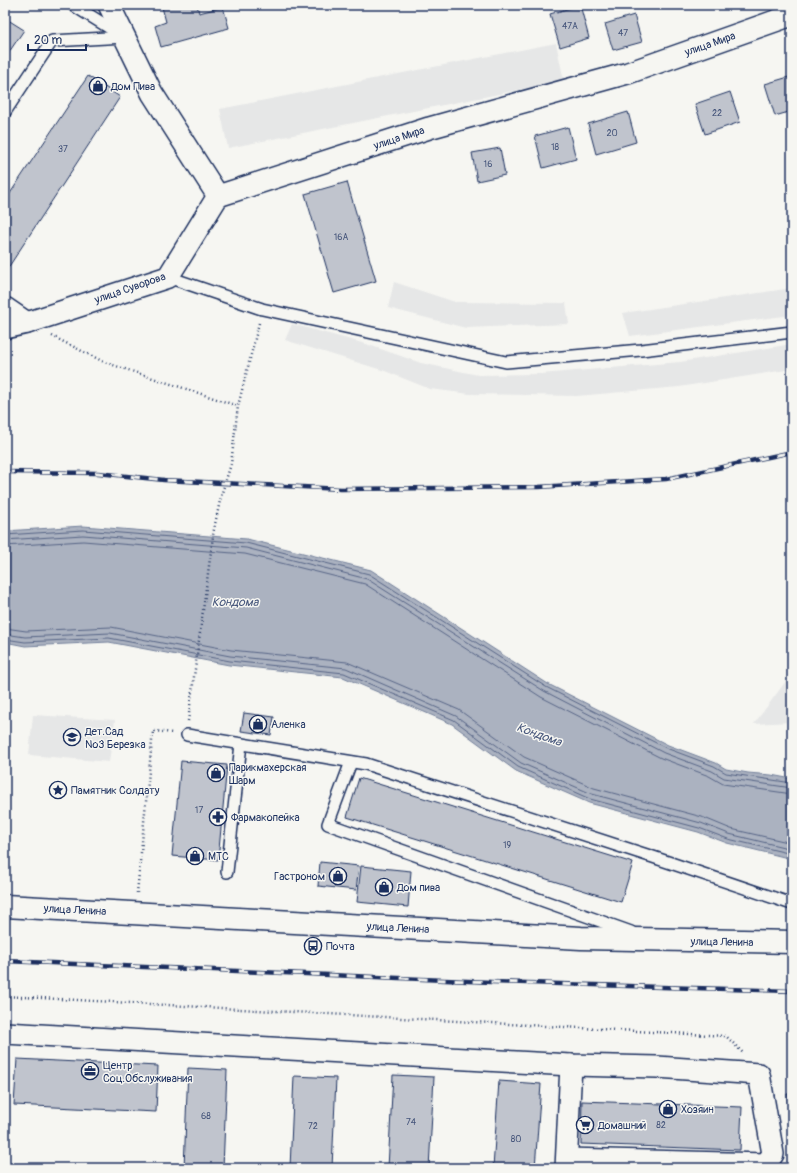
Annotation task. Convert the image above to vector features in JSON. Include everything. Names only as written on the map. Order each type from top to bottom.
[{"type":"street","points":[[109,5],[152,93],[218,196]]},
{"type":"street","name":"улица Мира","points":[[218,196],[429,128],[628,73],[792,15]]},
{"type":"street","name":"улица Суворова","points":[[5,328],[27,323],[168,277],[218,196]]},
{"type":"street","points":[[5,308],[27,323]]},
{"type":"street","name":"улица Ленина","points":[[5,906],[523,936],[654,941],[792,942]]},
{"type":"street","points":[[5,1033],[571,1065],[657,1067],[759,1074],[767,1162],[566,1163],[571,1065]]},
{"type":"lane","points":[[74,5],[125,37]]},
{"type":"lane","points":[[5,112],[52,41],[125,37]]},
{"type":"lane","points":[[168,277],[262,309],[506,362],[641,350],[792,332]]},
{"type":"lane","points":[[187,730],[241,744],[374,767],[653,857],[792,904]]},
{"type":"lane","points":[[227,872],[241,744]]},
{"type":"lane","points":[[351,762],[328,824],[654,941]]},
{"type":"path","points":[[137,893],[153,731],[187,730],[214,529],[221,496],[231,464],[238,406],[262,309]]},
{"type":"path","points":[[27,323],[104,362],[238,406]]},
{"type":"path","points":[[5,996],[726,1036],[742,1052],[759,1074]]},
{"type":"shaded area","points":[[556,43],[564,81],[228,148],[220,109]]},
{"type":"shaded area","points":[[394,282],[455,302],[566,303],[569,324],[466,328],[388,308]]},
{"type":"shaded area","points":[[792,288],[792,315],[630,336],[623,313]]},
{"type":"shaded area","points":[[292,324],[366,344],[421,363],[478,375],[541,374],[680,362],[792,344],[792,369],[679,387],[577,396],[470,394],[430,389],[385,371],[285,340]]},
{"type":"shaded area","points":[[792,673],[792,722],[754,724]]},
{"type":"shaded area","name":"Дет.Сад №3 Березка","points":[[33,715],[115,720],[109,762],[29,755]]},
{"type":"water","name":"Кондома","points":[[83,526],[247,539],[371,570],[548,684],[668,745],[716,763],[726,769],[792,779],[792,859],[727,843],[698,832],[589,803],[516,771],[452,724],[343,677],[229,665],[109,642],[25,646],[5,642],[5,531]]},
{"type":"building","points":[[169,5],[197,5],[199,13],[223,7],[229,28],[161,47],[155,26],[166,22],[162,7]]},
{"type":"building","points":[[580,5],[589,38],[560,47],[550,14]]},
{"type":"building","points":[[634,15],[642,42],[613,50],[605,24]]},
{"type":"building","points":[[5,18],[24,30],[5,58]]},
{"type":"building","points":[[88,76],[120,97],[6,271],[5,201]]},
{"type":"building","points":[[792,76],[792,111],[775,116],[765,84]]},
{"type":"building","points":[[730,92],[740,122],[705,134],[695,104]]},
{"type":"building","points":[[628,112],[636,142],[596,154],[588,124]]},
{"type":"building","points":[[568,127],[576,159],[543,168],[535,136]]},
{"type":"building","points":[[500,148],[505,175],[477,181],[472,153]]},
{"type":"building","points":[[347,182],[376,281],[334,293],[305,194]]},
{"type":"building","name":"Аленка","points":[[244,713],[274,717],[271,735],[241,731]]},
{"type":"building","points":[[181,761],[227,765],[218,860],[172,856]]},
{"type":"building","points":[[359,778],[633,863],[621,902],[347,817]]},
{"type":"building","name":"Гастроном","points":[[320,862],[359,866],[356,890],[318,886]]},
{"type":"building","name":"Дом пива","points":[[361,866],[411,871],[408,907],[357,902]]},
{"type":"building","points":[[17,1059],[158,1066],[156,1112],[14,1105]]},
{"type":"building","points":[[188,1068],[227,1070],[223,1168],[184,1168]]},
{"type":"building","points":[[393,1075],[434,1077],[429,1168],[388,1168]]},
{"type":"building","points":[[294,1076],[336,1078],[332,1168],[290,1168]]},
{"type":"building","points":[[499,1081],[541,1084],[535,1168],[493,1168]]},
{"type":"building","points":[[787,1094],[792,1094],[792,1133],[790,1133]]},
{"type":"building","points":[[582,1101],[742,1107],[740,1150],[581,1144]]},
{"type":"railway","points":[[5,472],[98,473],[164,480],[341,489],[539,487],[666,479],[792,452]]},
{"type":"railway","points":[[5,961],[491,982],[792,991]]},
{"type":"place","name":"Дом Пива","points":[[98,86]]},
{"type":"place","name":"Аленка","points":[[258,724]]},
{"type":"place","name":"Дет.Сад №3 Березка","points":[[72,737]]},
{"type":"place","name":"Парикмахерская Шарм","points":[[216,773]]},
{"type":"place","name":"Памятник Солдату","points":[[58,790]]},
{"type":"place","name":"Фармакопейка","points":[[218,817]]},
{"type":"place","name":"МТС","points":[[195,856]]},
{"type":"place","name":"Гастроном","points":[[338,876]]},
{"type":"place","name":"Дом пива","points":[[384,887]]},
{"type":"place","name":"Почта","points":[[313,946]]},
{"type":"place","name":"Центр Соц.Обслуживания","points":[[90,1071]]},
{"type":"place","name":"Хозяин","points":[[668,1109]]},
{"type":"place","name":"Домашний","points":[[585,1125]]}]
